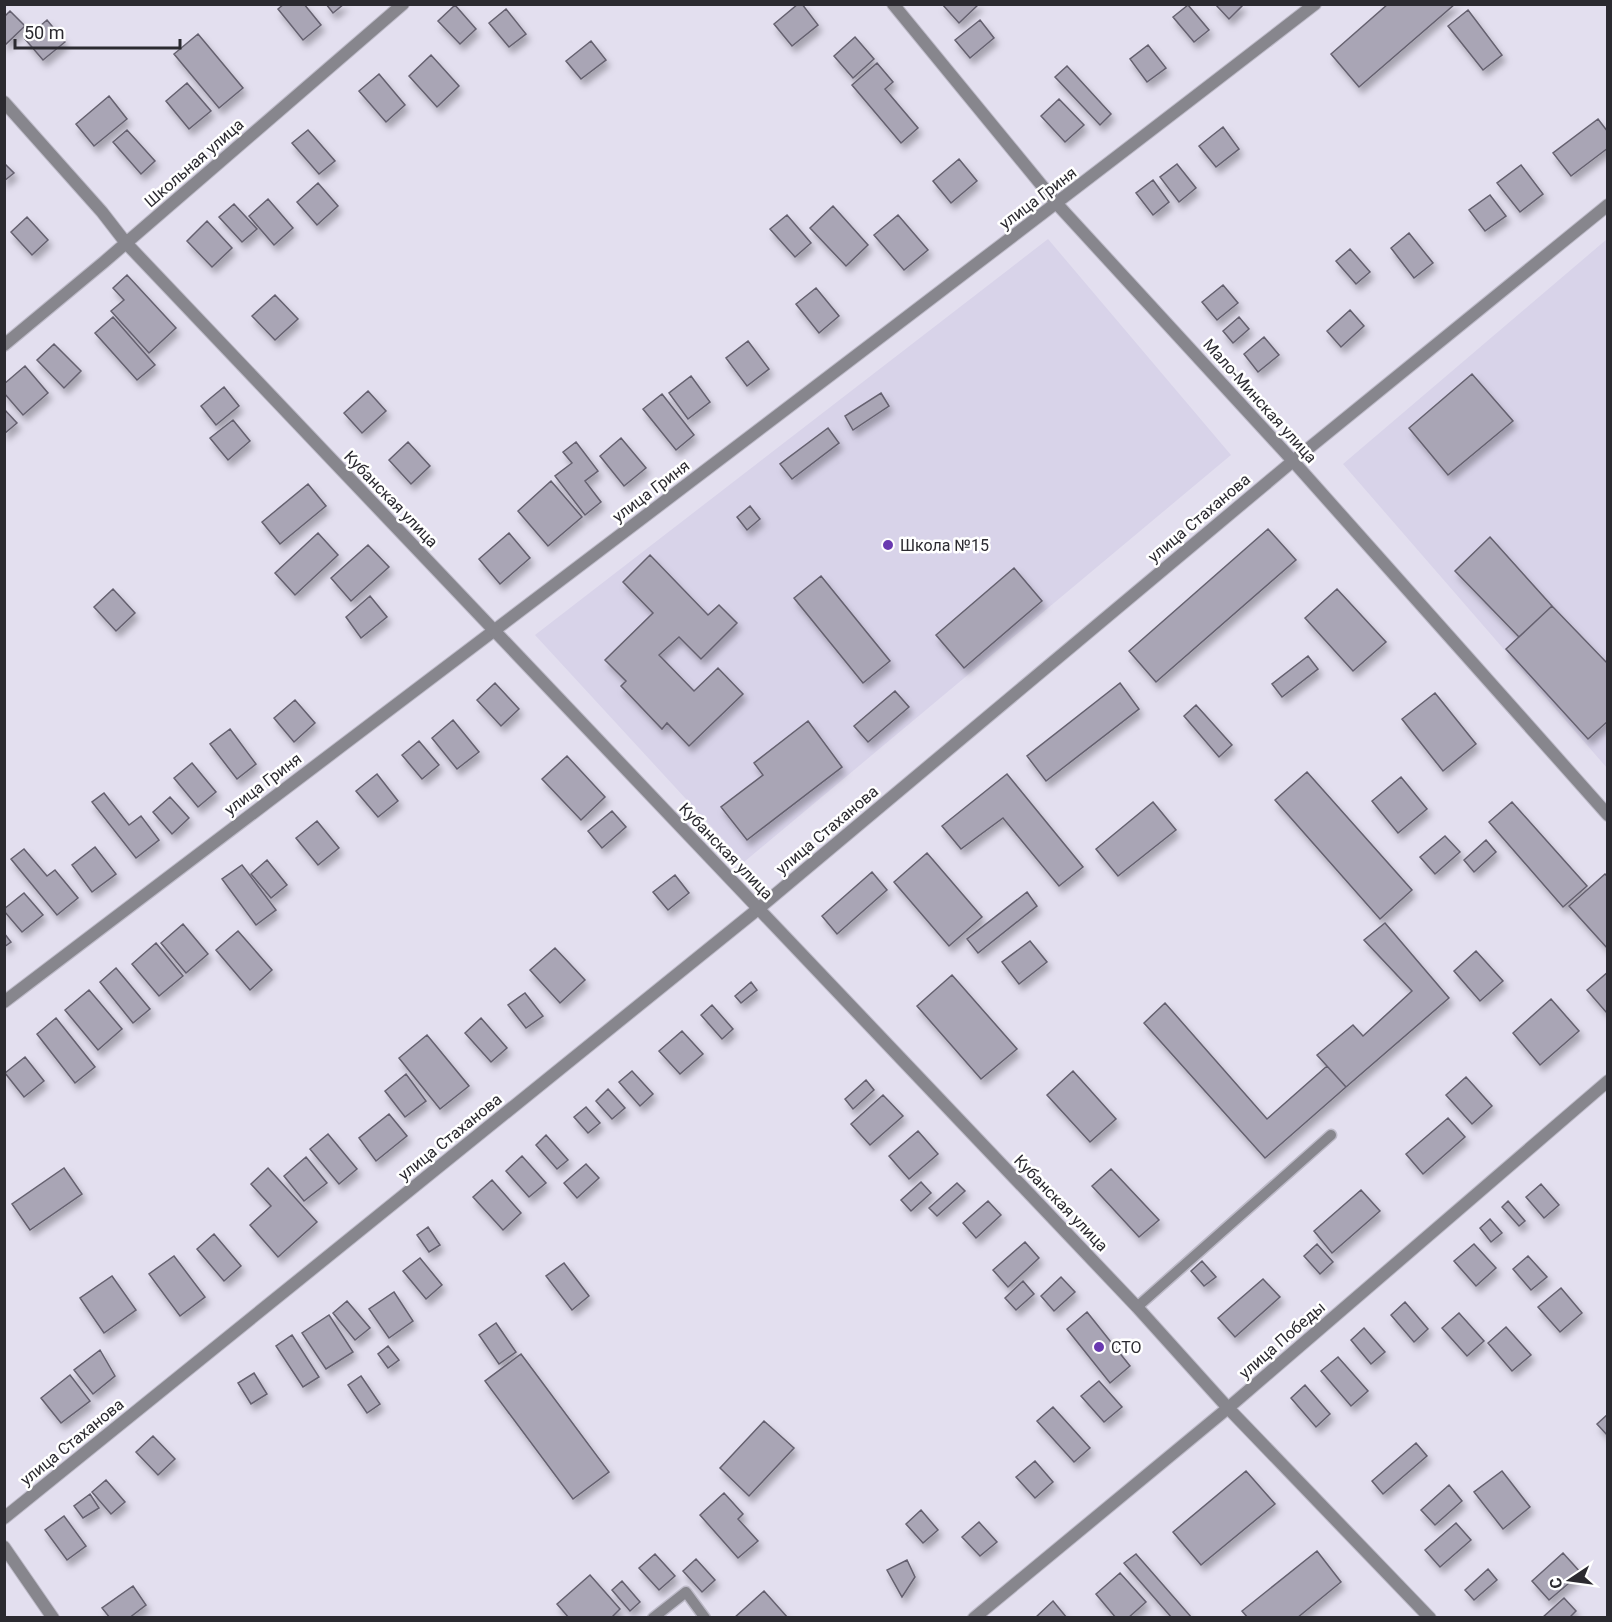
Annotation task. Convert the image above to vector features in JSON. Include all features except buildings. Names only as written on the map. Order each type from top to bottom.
[{"type":"street","name":"Школьная улица","points":[[4,345],[403,4]]},
{"type":"street","name":"Мало-Минская улица","points":[[894,4],[1058,204],[1293,461],[1608,815]]},
{"type":"street","name":"улица Гриня","points":[[4,1002],[1058,204],[1316,4]]},
{"type":"street","name":"Кубанская улица","points":[[4,102],[102,212],[126,243],[1137,1307],[1228,1408],[1431,1617]]},
{"type":"street","name":"улица Стаханова","points":[[4,1518],[758,909],[1293,461],[1608,205]]},
{"type":"street","name":"улица Победы","points":[[974,1617],[1228,1408],[1608,1081]]},
{"type":"street","points":[[4,1547],[53,1617]]},
{"type":"lane","points":[[1137,1307],[1331,1135]]},
{"type":"lane","points":[[654,1617],[686,1592],[705,1617]]},
{"type":"shaded area","name":"Школа №15","points":[[1048,239],[1231,455],[744,862],[535,635]]},
{"type":"shaded area","points":[[1607,239],[1607,768],[1343,464]]},
{"type":"place","name":"Школа №15","points":[[888,545]]},
{"type":"place","name":"СТО","points":[[1099,1347]]}]
